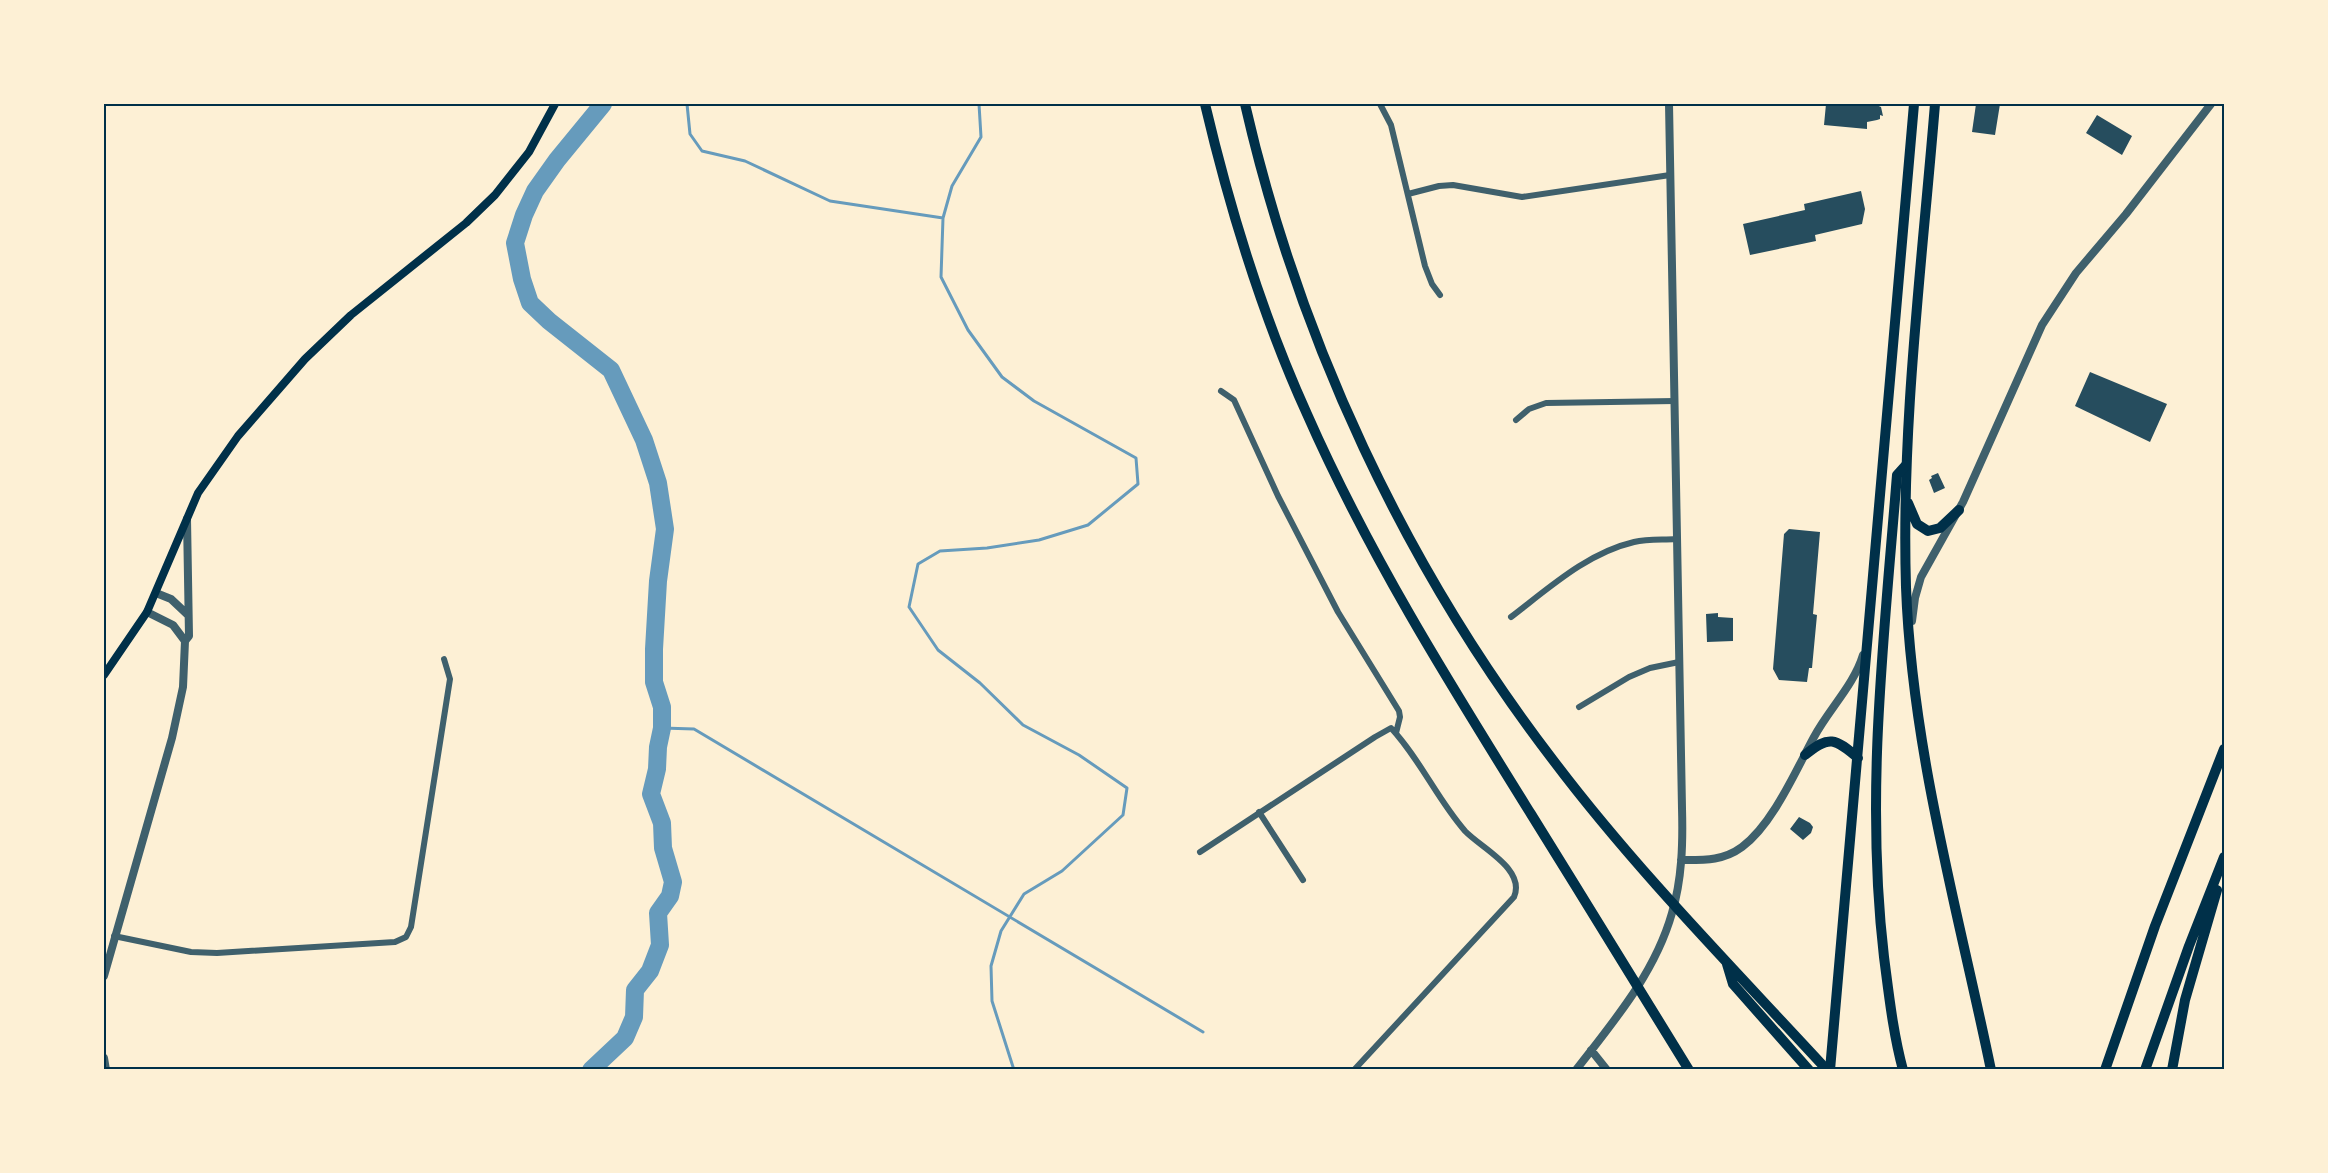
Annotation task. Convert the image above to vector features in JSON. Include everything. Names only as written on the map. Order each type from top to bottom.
[{"type":"highway","points":[[1205,104],[1233,210],[1264,308],[1306,412],[1346,499],[1428,648],[1689,1070]]},
{"type":"highway","points":[[1245,104],[1277,225],[1313,329],[1356,432],[1406,531],[1483,660],[1530,730],[1596,814],[1658,886],[1829,1070]]},
{"type":"highway","points":[[1829,1070],[1914,104]]},
{"type":"highway","points":[[1935,104],[1906,465],[1906,589],[1925,759],[1990,1070]]},
{"type":"highway","points":[[1903,1070],[1894,1029],[1881,927],[1876,856],[1875,790],[1878,710],[1897,476],[1906,465]]},
{"type":"highway","points":[[1905,495],[1917,524],[1928,531],[1940,528],[1959,510]]},
{"type":"highway","points":[[1805,755],[1821,742],[1833,741],[1845,746],[1858,758]]},
{"type":"highway","points":[[2105,1070],[2155,926],[2224,749]]},
{"type":"highway","points":[[2145,1070],[2189,946],[2224,857]]},
{"type":"highway","points":[[2172,1070],[2185,1000],[2224,864]]},
{"type":"highway","points":[[1726,960],[1733,984],[1809,1070]]},
{"type":"main road","points":[[104,675],[107,665],[147,612],[198,493],[215,467],[305,359],[351,315],[471,219],[495,195],[529,152],[555,104]]},
{"type":"street","points":[[1380,104],[1391,124],[1425,266],[1440,296]]},
{"type":"street","points":[[1576,1070],[1622,1011],[1647,972],[1662,942],[1672,913],[1681,860],[1669,104]]},
{"type":"street","points":[[1911,643],[1913,608],[1921,577],[1959,510],[2025,359],[2056,301],[2211,104]]},
{"type":"street","points":[[1408,194],[1453,184],[1522,197],[1670,175]]},
{"type":"street","points":[[1221,391],[1234,400],[1278,496],[1338,612],[1394,701],[1400,717],[1396,733]]},
{"type":"street","points":[[1515,420],[1529,409],[1546,403],[1675,401]]},
{"type":"street","points":[[104,976],[172,738],[183,687],[185,641],[189,636],[187,519]]},
{"type":"street","points":[[1511,617],[1582,564],[1600,554],[1637,542],[1676,540]]},
{"type":"street","points":[[156,593],[171,599],[188,615]]},
{"type":"street","points":[[147,612],[173,625],[185,641]]},
{"type":"street","points":[[1681,860],[1708,861],[1724,857],[1753,838],[1780,798],[1814,736],[1857,670],[1868,639]]},
{"type":"street","points":[[114,936],[191,952],[217,953],[395,942],[406,936],[409,931],[450,679],[444,659]]},
{"type":"street","points":[[1578,706],[1629,677],[1650,668],[1679,662]]},
{"type":"street","points":[[1200,852],[1391,728],[1405,744],[1466,832],[1511,871],[1515,877],[1517,891],[1514,897],[1356,1069]]},
{"type":"street","points":[[1259,812],[1303,880]]},
{"type":"street","points":[[1591,1050],[1607,1070]]},
{"type":"street","points":[[104,1058],[106,1070]]},
{"type":"building","points":[[1826,104],[1874,104],[1881,107],[1883,116],[1880,115],[1880,119],[1867,122],[1867,129],[1824,125]]},
{"type":"building","points":[[1976,104],[2000,104],[1995,135],[1972,132]]},
{"type":"building","points":[[2097,115],[2132,136],[2122,155],[2086,133]]},
{"type":"building","points":[[1861,191],[1865,209],[1862,224],[1815,235],[1816,241],[1750,255],[1743,224],[1805,210],[1804,204]]},
{"type":"building","points":[[2090,372],[2167,404],[2150,442],[2075,406]]},
{"type":"building","points":[[1938,473],[1945,488],[1934,493],[1929,480],[1931,476]]},
{"type":"building","points":[[1789,529],[1820,532],[1813,614],[1817,615],[1812,668],[1809,668],[1807,682],[1779,680],[1773,669],[1784,534]]},
{"type":"building","points":[[1718,613],[1718,617],[1733,618],[1733,641],[1707,642],[1706,614]]},
{"type":"building","points":[[1799,817],[1813,827],[1811,833],[1803,840],[1790,829]]},
{"type":"waterway","points":[[591,1070],[625,1038],[634,1017],[635,990],[650,971],[660,945],[658,913],[670,896],[673,882],[663,848],[662,823],[651,794],[657,769],[662,728],[662,707],[654,682],[654,649],[658,581],[665,529],[658,483],[644,440],[611,370],[530,303],[522,279],[515,243],[535,191],[603,104]]},
{"type":"waterway","points":[[687,104],[690,134],[702,151],[745,161],[830,201],[943,218]]},
{"type":"waterway","points":[[979,104],[981,137],[952,186],[943,218],[941,277],[968,330],[1002,377],[1034,401],[1136,458],[1138,484],[1088,525],[1039,540],[987,548],[940,551],[918,564],[909,607],[938,650],[980,683],[1023,725],[1079,755],[1127,788],[1123,815],[1062,871],[1024,894],[1001,931],[991,966],[992,1001],[1014,1070]]},
{"type":"waterway","points":[[662,728],[694,729],[1203,1032]]}]
